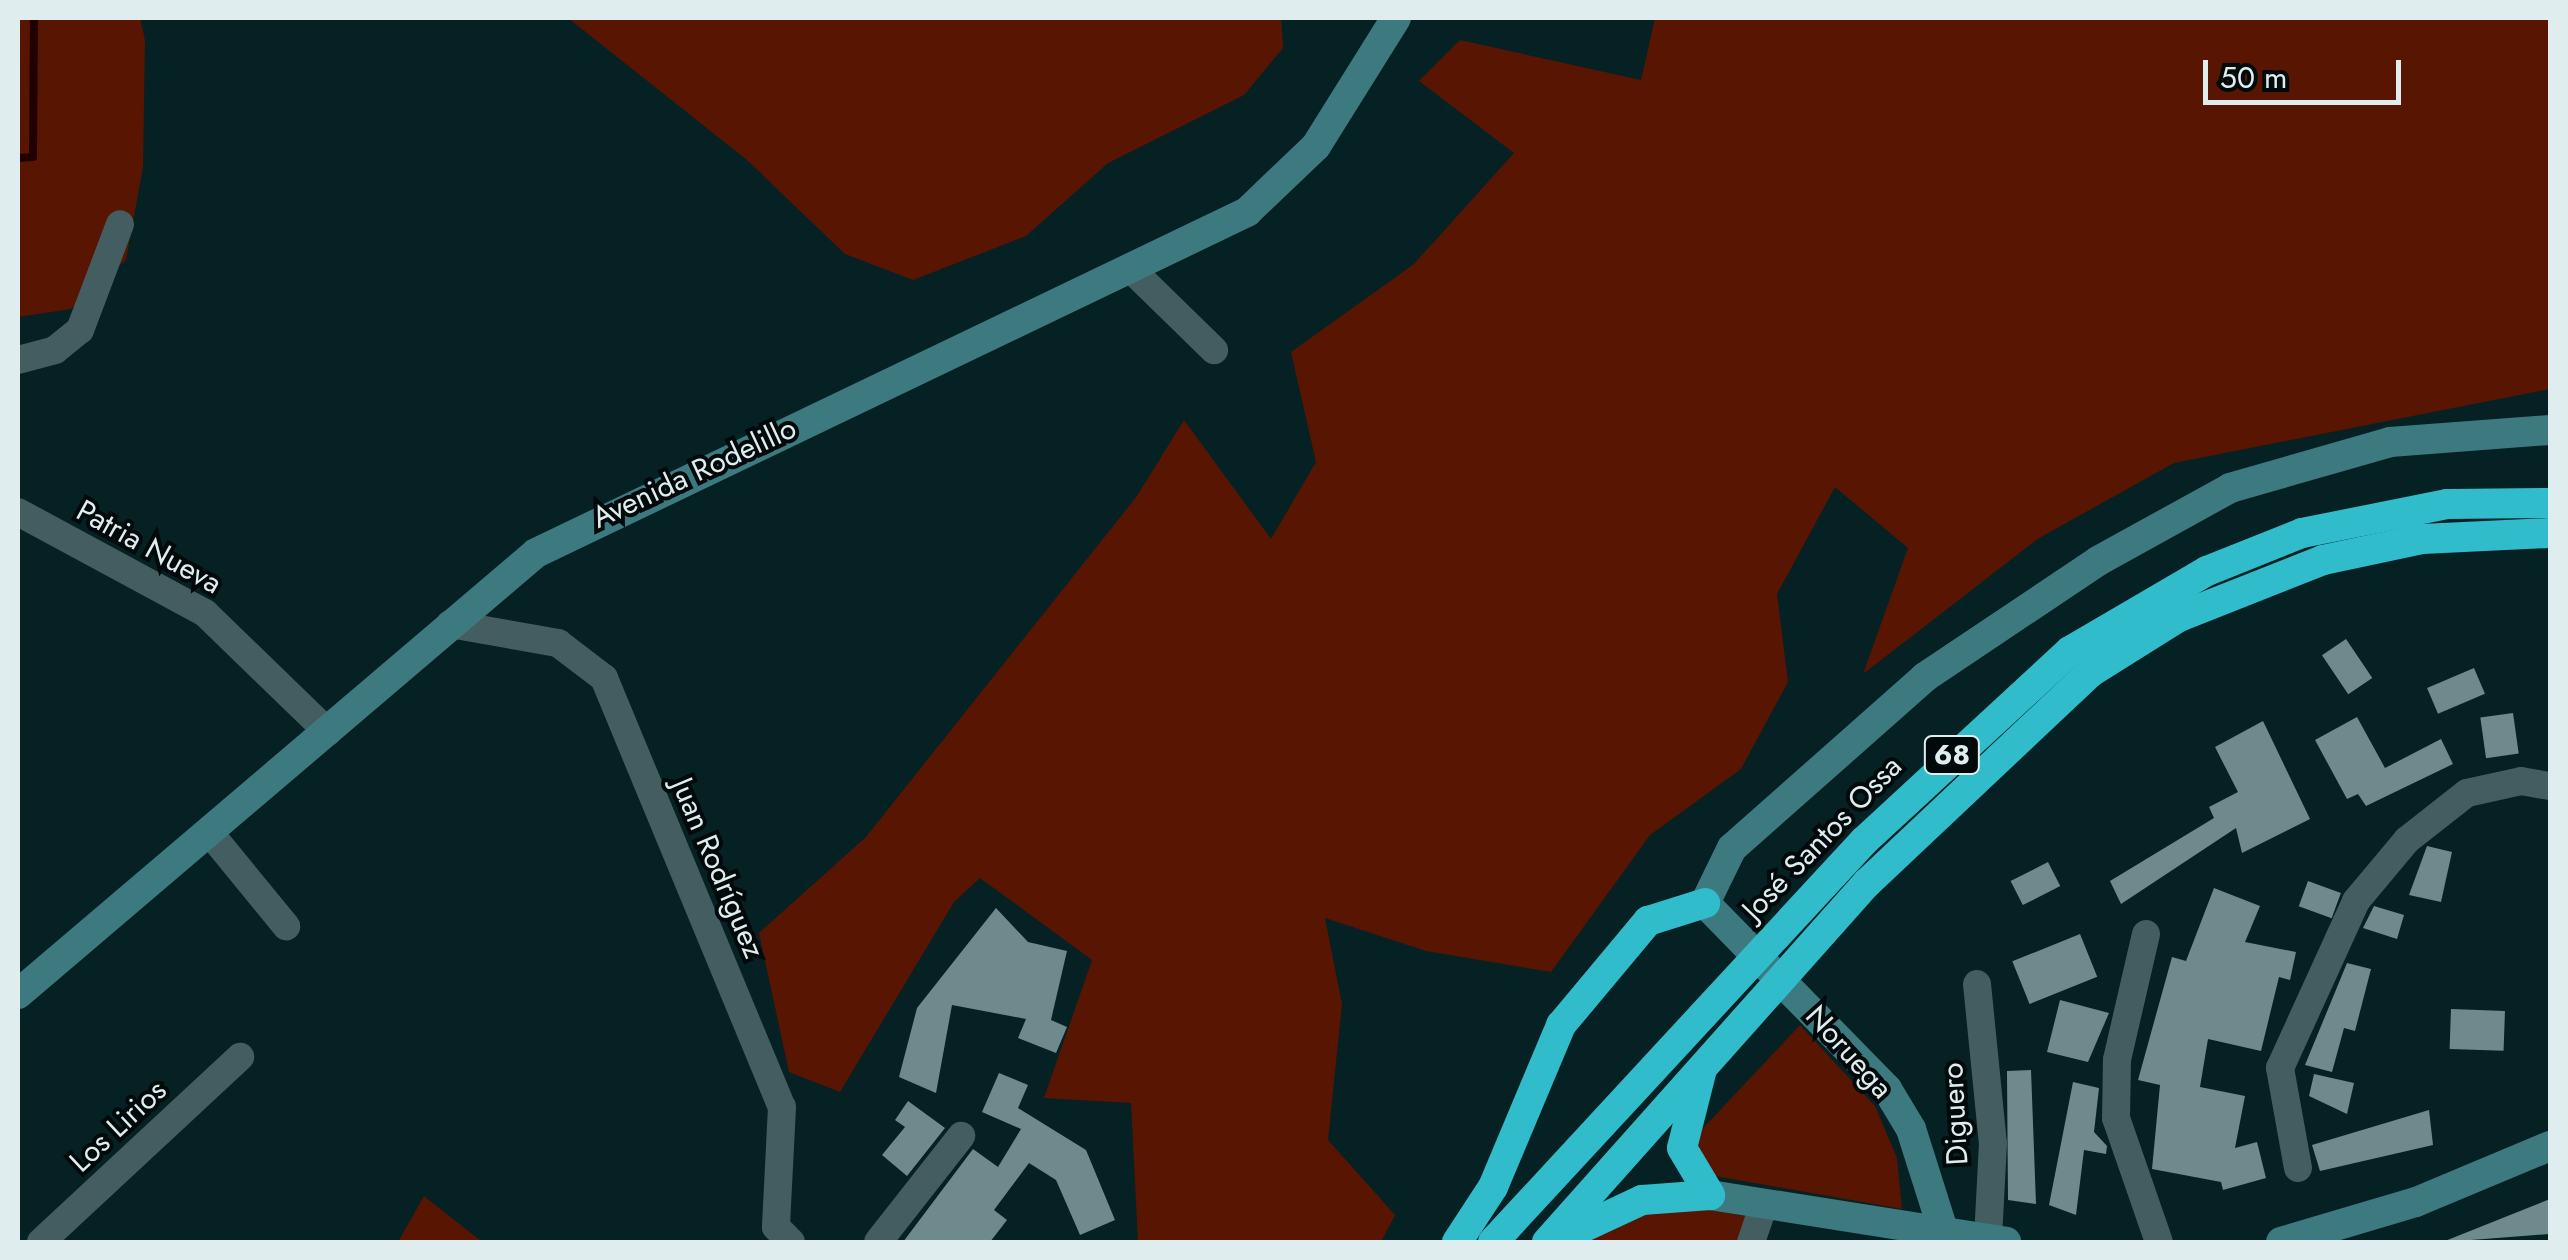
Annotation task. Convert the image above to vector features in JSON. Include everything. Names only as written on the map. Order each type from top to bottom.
[{"type":"highway","name":"José Santos Ossa","points":[[1493,1242],[1864,841],[2070,651],[2207,571],[2302,533],[2447,504],[2550,503]]},
{"type":"highway","name":"68","points":[[1547,1242],[1704,1062],[2012,738],[2134,643],[2226,595],[2323,560],[2422,539],[2550,533]]},
{"type":"highway","points":[[1457,1242],[1492,1187],[1561,1025],[1594,980],[1648,921],[1704,902]]},
{"type":"highway","points":[[1557,1242],[1642,1200],[1710,1196],[1682,1148],[1704,1062]]},
{"type":"street","name":"Avenida Rodelillo","points":[[18,994],[450,624],[580,525],[1134,272],[1247,212],[1316,146],[1396,18]]},
{"type":"street","points":[[18,360],[55,350],[80,330],[120,224]]},
{"type":"street","points":[[1134,272],[1214,350]]},
{"type":"street","points":[[1704,902],[1732,848],[1844,746],[1925,677],[2098,560],[2230,488],[2314,459],[2390,442],[2550,430]]},
{"type":"street","name":"Patria Nueva","points":[[18,512],[205,613],[328,732]]},
{"type":"street","name":"Juan Rodríguez","points":[[450,624],[558,643],[604,678],[782,1108],[776,1227],[791,1242]]},
{"type":"street","points":[[2298,1168],[2280,1068],[2356,901],[2407,840],[2467,793],[2521,780],[2550,786]]},
{"type":"street","points":[[209,832],[286,926]]},
{"type":"street","name":"Noruega","points":[[1704,902],[1809,1006],[1911,1128],[1944,1233]]},
{"type":"street","points":[[2146,934],[2117,1060],[2116,1118],[2159,1242]]},
{"type":"street","name":"Diguero","points":[[1977,984],[1994,1143],[1997,1241]]},
{"type":"street","name":"Los Lirios","points":[[42,1242],[240,1057]]},
{"type":"street","points":[[878,1242],[961,1136]]},
{"type":"street","points":[[2282,1242],[2400,1208],[2550,1146]]},
{"type":"street","points":[[1710,1196],[1762,1210],[1997,1241]]},
{"type":"street","points":[[1752,1242],[1762,1210]]},
{"type":"street","points":[[18,1228],[30,1242]]},
{"type":"shaded area","points":[[18,18],[140,18],[145,40],[143,167],[126,260],[71,309],[18,317]]},
{"type":"shaded area","points":[[568,18],[1281,18],[1283,48],[1244,95],[1108,163],[1026,236],[913,280],[845,254],[747,160]]},
{"type":"shaded area","points":[[1655,18],[2550,18],[2550,389],[2174,463],[2039,538],[1863,674],[1908,548],[1835,487],[1777,594],[1788,682],[1741,769],[1650,835],[1551,972],[1426,951],[1325,918],[1342,1004],[1328,1140],[1395,1215],[1381,1242],[1138,1242],[1131,1103],[1044,1098],[1092,960],[980,878],[954,902],[840,1092],[789,1072],[759,933],[866,837],[1137,496],[1184,420],[1271,539],[1316,462],[1291,352],[1414,264],[1514,153],[1419,81],[1460,40],[1641,80]]},
{"type":"shaded area","points":[[1800,1025],[1875,1106],[1897,1158],[1902,1209],[1704,1174],[1694,1138]]},
{"type":"shaded area","points":[[424,1196],[482,1242],[398,1242]]},
{"type":"shaded area","points":[[1645,1203],[1750,1217],[1743,1242],[1582,1242]]},
{"type":"building","points":[[2346,639],[2372,678],[2348,694],[2322,655]]},
{"type":"building","points":[[2474,668],[2485,694],[2438,714],[2427,688]]},
{"type":"building","points":[[2513,713],[2519,754],[2486,758],[2480,718]]},
{"type":"building","points":[[2357,717],[2385,768],[2441,739],[2453,764],[2366,806],[2358,794],[2347,799],[2315,740]]},
{"type":"building","points":[[2263,721],[2310,819],[2242,853],[2236,828],[2121,904],[2110,881],[2214,818],[2209,807],[2238,792],[2215,747]]},
{"type":"building","points":[[2427,846],[2452,852],[2441,902],[2409,895]]},
{"type":"building","points":[[2048,862],[2060,886],[2023,905],[2011,881]]},
{"type":"building","points":[[2308,881],[2341,893],[2332,918],[2299,906]]},
{"type":"building","points":[[2214,888],[2260,906],[2245,942],[2296,952],[2290,980],[2279,977],[2261,1051],[2208,1039],[2200,1087],[2245,1096],[2235,1148],[2257,1142],[2266,1178],[2223,1190],[2221,1182],[2152,1169],[2160,1085],[2138,1080],[2172,957],[2186,961]]},
{"type":"building","points":[[2374,906],[2404,915],[2397,939],[2363,928]]},
{"type":"building","points":[[996,908],[1028,942],[1067,951],[1051,1020],[1067,1027],[1056,1053],[1018,1038],[1026,1019],[952,1005],[936,1093],[899,1077],[917,1008]]},
{"type":"building","points":[[2080,934],[2097,977],[2030,1004],[2012,961]]},
{"type":"building","points":[[2347,963],[2371,969],[2355,1031],[2344,1028],[2332,1072],[2305,1065]]},
{"type":"building","points":[[2060,1000],[2109,1013],[2088,1062],[2047,1052]]},
{"type":"building","points":[[2451,1009],[2505,1011],[2504,1051],[2450,1049]]},
{"type":"building","points":[[2031,1070],[2036,1204],[2008,1200],[2007,1071]]},
{"type":"building","points":[[999,1073],[1028,1085],[1018,1108],[1086,1150],[1115,1220],[1080,1235],[1056,1180],[1029,1163],[994,1210],[1007,1220],[990,1242],[903,1242],[973,1149],[998,1167],[1021,1129],[982,1112]]},
{"type":"building","points":[[2314,1074],[2354,1083],[2347,1114],[2309,1096]]},
{"type":"building","points":[[2073,1082],[2099,1088],[2094,1132],[2107,1146],[2106,1154],[2084,1150],[2076,1215],[2049,1205]]},
{"type":"building","points":[[908,1101],[945,1128],[907,1176],[882,1155],[905,1127],[895,1120]]},
{"type":"building","points":[[2429,1110],[2433,1145],[2320,1171],[2312,1145]]},
{"type":"building","points":[[2550,1199],[2550,1234],[2445,1242],[2445,1241]]},
{"type":"waterway","points":[[18,158],[33,157],[34,18]]}]
